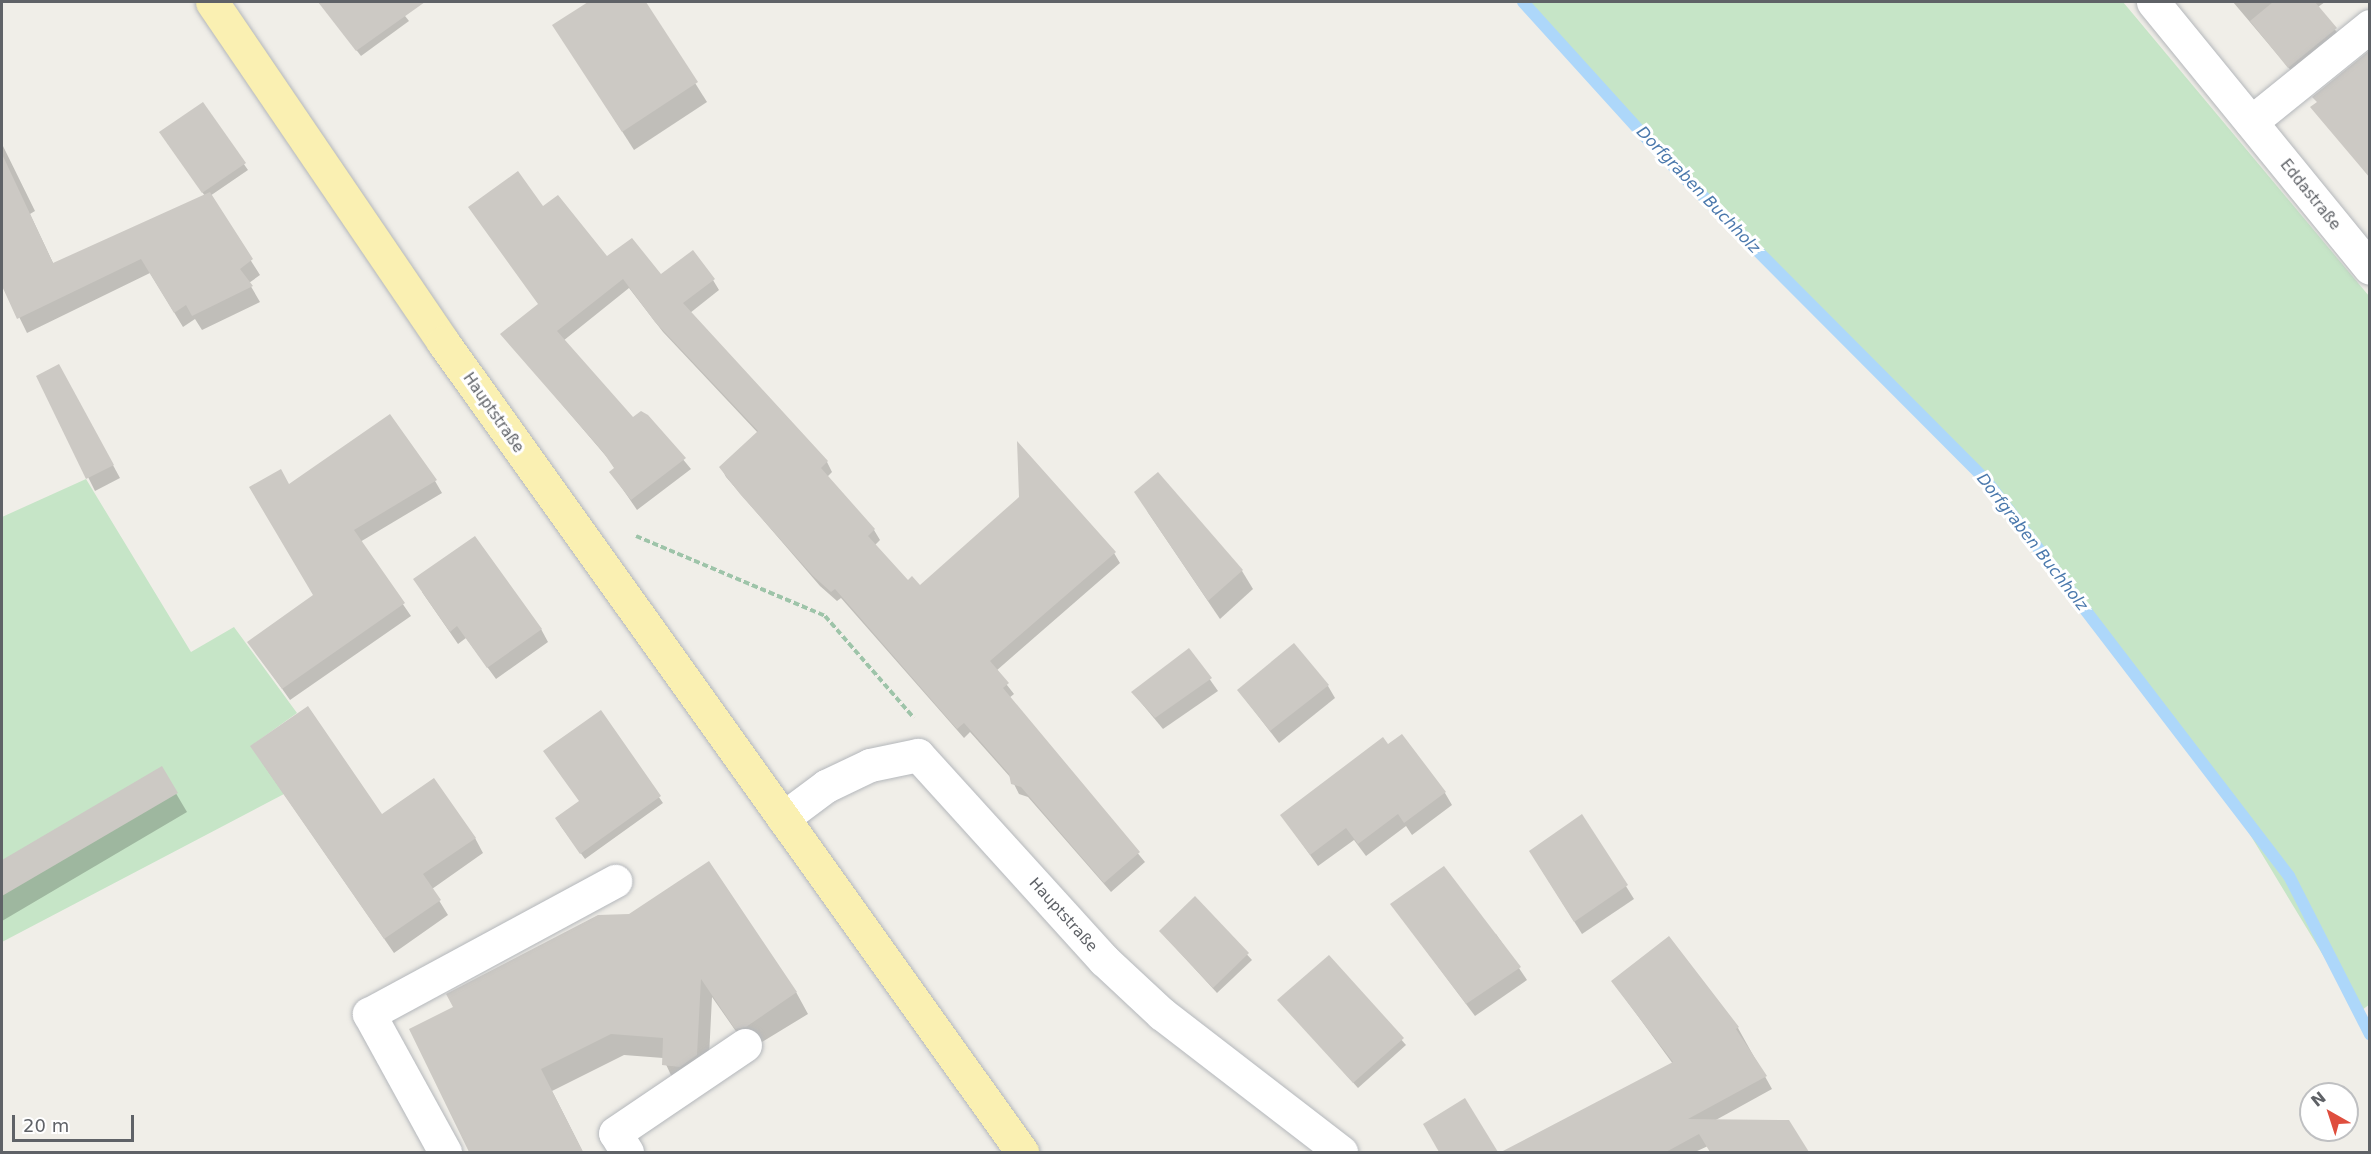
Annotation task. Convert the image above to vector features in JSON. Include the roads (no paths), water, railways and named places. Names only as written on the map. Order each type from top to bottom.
[{"type":"main road","name":"Hauptstraße","points":[[212,2],[443,342],[1022,1152]]},
{"type":"street","name":"Eddastraße","points":[[2153,2],[2370,268]]},
{"type":"street","points":[[2251,122],[2370,26]]},
{"type":"street","name":"Hauptstraße","points":[[783,818],[826,786],[870,765],[918,755],[1112,968],[1162,1014],[1341,1152]]},
{"type":"street","points":[[445,1152],[369,1014],[615,881]]},
{"type":"street","points":[[627,1152],[615,1133],[745,1045]]},
{"type":"waterway","name":"Dorfgraben Buchholz","points":[[1523,2],[1657,150],[1985,479],[2289,876],[2370,1034]]}]
